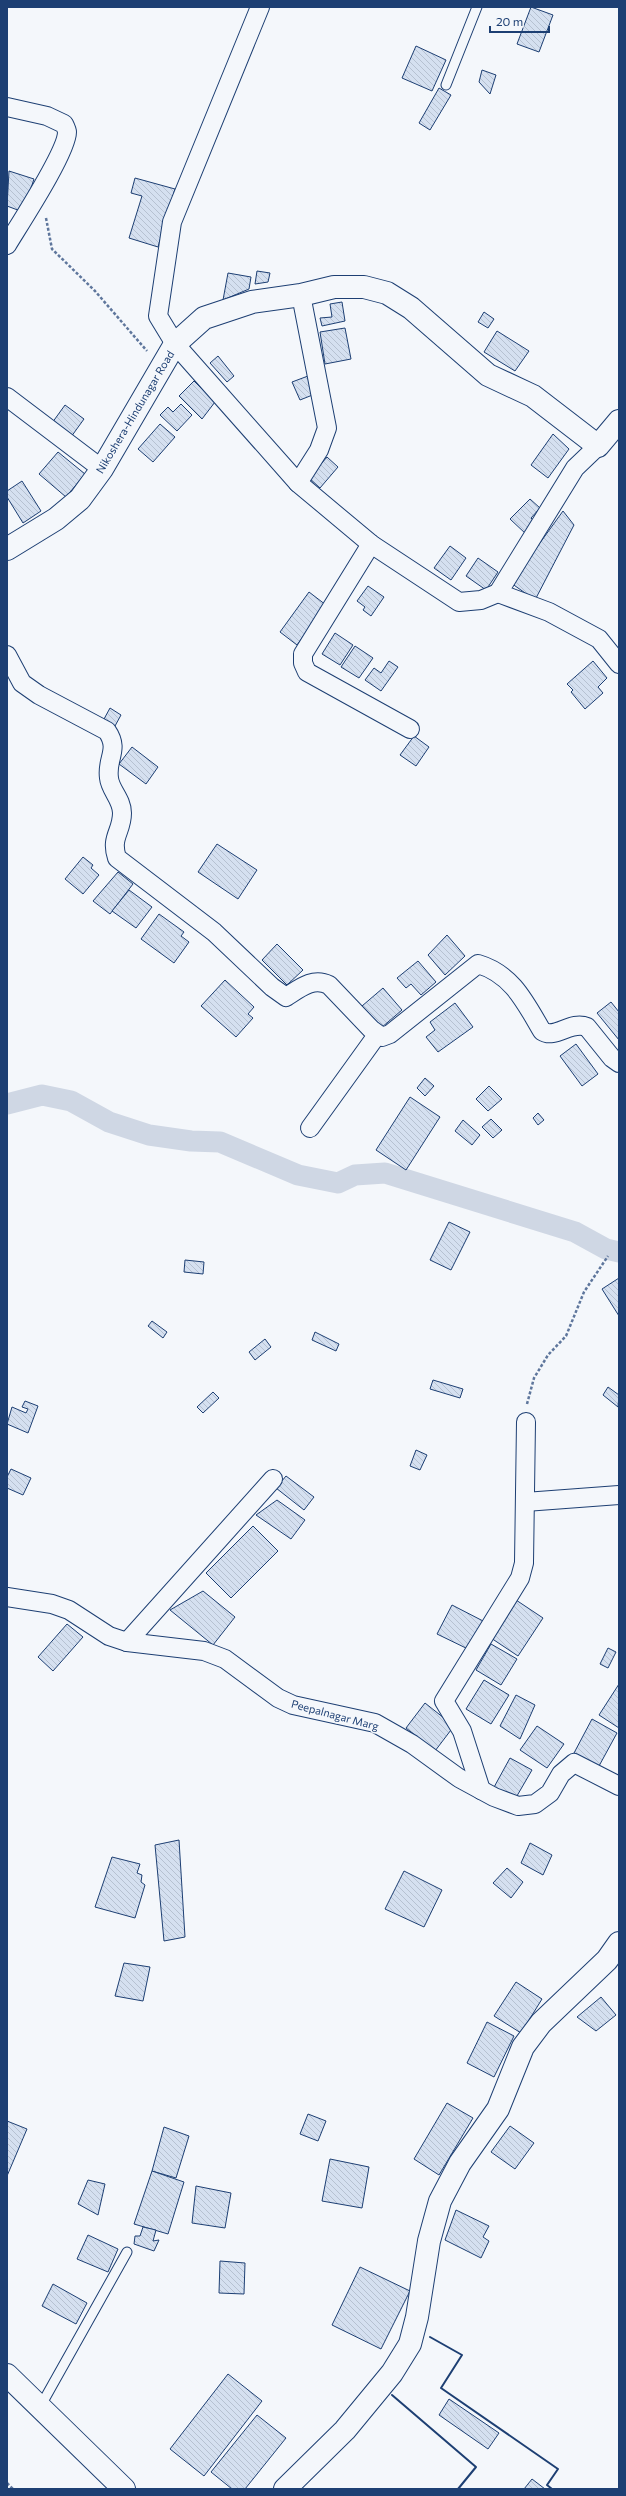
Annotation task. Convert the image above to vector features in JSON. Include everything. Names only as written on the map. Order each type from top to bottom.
[{"type":"main road","name":"Nikoshera-Hindunagar Road","points":[[7,549],[56,519],[80,499],[102,469],[163,366],[174,344],[204,318],[252,302],[301,295],[334,287],[364,287],[387,293],[411,308],[488,375],[533,396],[598,446]]},
{"type":"main road","points":[[598,446],[619,422]]},
{"type":"main road","points":[[286,2489],[345,2430],[392,2373],[410,2344],[418,2317],[429,2241],[440,2201],[460,2163],[498,2109],[523,2047],[541,2023],[607,1960],[619,1943]]},
{"type":"main road","points":[[7,2375],[124,2489]]},
{"type":"street","points":[[260,7],[172,222],[158,316],[174,344],[298,483],[371,544],[459,602],[481,600],[498,593],[575,468],[598,446]]},
{"type":"street","points":[[7,108],[53,119],[64,124],[67,132],[60,153],[37,197],[14,219],[7,246]]},
{"type":"street","points":[[298,483],[319,450],[327,428],[301,295]]},
{"type":"street","points":[[7,398],[102,469]]},
{"type":"street","points":[[371,544],[303,654],[303,664],[307,672],[410,729]]},
{"type":"street","points":[[498,593],[549,612],[599,639],[619,664]]},
{"type":"street","points":[[7,655],[22,683],[39,695],[107,731],[112,739],[114,748],[108,769],[109,781],[119,799],[122,813],[114,839],[114,848],[117,858],[214,932],[286,997],[313,981],[322,981],[329,984],[377,1035],[382,1038],[390,1034],[478,964],[498,971],[518,991],[542,1031],[550,1034],[575,1024],[587,1026],[612,1058],[619,1063]]},
{"type":"street","points":[[310,1128],[377,1035]]},
{"type":"street","points":[[481,1790],[462,1731],[444,1700],[520,1578],[524,1563],[526,1422]]},
{"type":"street","points":[[128,1642],[273,1479]]},
{"type":"street","points":[[525,1502],[619,1495]]},
{"type":"street","name":"Peepalnagar Marg","points":[[7,1597],[52,1604],[69,1610],[109,1636],[128,1642],[204,1651],[224,1659],[278,1698],[294,1705],[375,1723],[412,1744],[459,1778],[481,1790],[518,1806],[535,1804],[550,1793],[561,1774],[574,1763],[619,1786]]},
{"type":"lane","points":[[446,85],[477,7]]},
{"type":"lane","points":[[40,2407],[127,2252]]},
{"type":"path","points":[[37,197],[45,217],[52,249],[113,311],[154,360],[163,366]]},
{"type":"path","points":[[526,1422],[528,1396],[534,1378],[548,1355],[566,1336],[584,1292],[608,1256]]},
{"type":"path","points":[[7,2483],[13,2489]]},
{"type":"building","points":[[531,7],[553,15],[539,52],[517,44]]},
{"type":"building","points":[[416,46],[446,60],[432,91],[402,78]]},
{"type":"building","points":[[482,70],[496,75],[490,94],[479,82]]},
{"type":"building","points":[[439,88],[451,95],[430,130],[419,123]]},
{"type":"building","points":[[9,171],[34,179],[23,212],[7,206]]},
{"type":"building","points":[[135,178],[175,189],[158,247],[129,238],[142,196],[131,193]]},
{"type":"building","points":[[257,271],[270,273],[268,282],[255,284]]},
{"type":"building","points":[[228,273],[251,277],[249,289],[223,300]]},
{"type":"building","points":[[342,302],[345,321],[322,326],[320,318],[332,317],[330,304]]},
{"type":"building","points":[[484,312],[494,319],[488,328],[478,322]]},
{"type":"building","points":[[345,328],[351,359],[325,364],[320,332]]},
{"type":"building","points":[[497,331],[529,351],[515,371],[484,352]]},
{"type":"building","points":[[218,356],[234,376],[227,382],[210,363]]},
{"type":"building","points":[[308,376],[315,394],[300,400],[292,382]]},
{"type":"building","points":[[194,381],[215,402],[202,419],[179,396]]},
{"type":"building","points":[[181,404],[192,415],[177,431],[160,415],[168,407],[173,412]]},
{"type":"building","points":[[65,405],[84,419],[71,437],[52,423]]},
{"type":"building","points":[[160,424],[175,437],[153,462],[138,449]]},
{"type":"building","points":[[553,434],[569,449],[548,478],[531,465]]},
{"type":"building","points":[[58,452],[85,474],[66,497],[39,474]]},
{"type":"building","points":[[327,457],[338,467],[320,488],[309,478]]},
{"type":"building","points":[[22,481],[41,511],[23,523],[7,497],[7,491]]},
{"type":"building","points":[[530,499],[540,508],[531,518],[536,523],[526,534],[510,519]]},
{"type":"building","points":[[563,511],[574,525],[535,600],[511,583]]},
{"type":"building","points":[[450,546],[466,558],[451,580],[434,568]]},
{"type":"building","points":[[478,558],[498,572],[486,590],[466,576]]},
{"type":"building","points":[[368,586],[384,597],[371,616],[363,610],[365,607],[357,601]]},
{"type":"building","points":[[309,592],[326,605],[297,645],[280,632]]},
{"type":"building","points":[[335,633],[353,645],[340,665],[322,654]]},
{"type":"building","points":[[355,646],[373,658],[359,678],[341,667]]},
{"type":"building","points":[[389,661],[398,667],[381,691],[365,680],[374,668],[381,673]]},
{"type":"building","points":[[593,661],[607,678],[598,687],[603,693],[585,709],[571,692],[573,690],[567,684]]},
{"type":"building","points":[[110,708],[121,715],[115,726],[104,719]]},
{"type":"building","points":[[414,736],[429,747],[416,766],[400,755]]},
{"type":"building","points":[[132,747],[158,767],[146,784],[119,764]]},
{"type":"building","points":[[217,844],[257,870],[238,899],[198,872]]},
{"type":"building","points":[[83,857],[93,865],[91,868],[99,875],[83,894],[65,879]]},
{"type":"building","points":[[118,872],[133,884],[110,914],[93,901]]},
{"type":"building","points":[[129,890],[152,907],[136,928],[112,911]]},
{"type":"building","points":[[159,914],[184,932],[181,936],[189,942],[174,963],[141,939]]},
{"type":"building","points":[[447,935],[465,956],[445,975],[428,955]]},
{"type":"building","points":[[277,944],[303,970],[287,985],[262,960]]},
{"type":"building","points":[[418,961],[436,982],[421,995],[411,984],[406,988],[397,978]]},
{"type":"building","points":[[225,980],[254,1007],[248,1014],[253,1018],[236,1037],[201,1006]]},
{"type":"building","points":[[383,988],[402,1010],[381,1028],[362,1006]]},
{"type":"building","points":[[611,1002],[619,1012],[619,1040],[597,1013]]},
{"type":"building","points":[[455,1003],[473,1027],[438,1052],[426,1037],[435,1030],[430,1022]]},
{"type":"building","points":[[576,1044],[598,1074],[582,1086],[560,1056]]},
{"type":"building","points":[[425,1078],[434,1086],[425,1096],[417,1088]]},
{"type":"building","points":[[489,1086],[502,1099],[488,1111],[476,1099]]},
{"type":"building","points":[[410,1097],[440,1117],[406,1170],[376,1150]]},
{"type":"building","points":[[538,1113],[544,1120],[538,1125],[533,1118]]},
{"type":"building","points":[[491,1119],[502,1130],[493,1138],[482,1127]]},
{"type":"building","points":[[463,1120],[480,1135],[472,1145],[455,1131]]},
{"type":"building","points":[[449,1222],[470,1232],[451,1270],[430,1260]]},
{"type":"building","points":[[185,1260],[204,1262],[203,1274],[184,1272]]},
{"type":"building","points":[[619,1278],[619,1316],[602,1289]]},
{"type":"building","points":[[152,1321],[167,1332],[163,1338],[148,1326]]},
{"type":"building","points":[[315,1332],[339,1344],[336,1351],[312,1340]]},
{"type":"building","points":[[265,1339],[271,1347],[255,1360],[249,1352]]},
{"type":"building","points":[[433,1380],[463,1389],[460,1398],[430,1389]]},
{"type":"building","points":[[608,1387],[619,1395],[618,1407],[603,1395]]},
{"type":"building","points":[[213,1392],[219,1398],[203,1413],[197,1407]]},
{"type":"building","points":[[25,1401],[38,1406],[28,1433],[7,1424],[12,1407],[26,1413],[28,1409],[22,1407]]},
{"type":"building","points":[[416,1450],[427,1455],[420,1470],[410,1466]]},
{"type":"building","points":[[11,1469],[31,1478],[23,1495],[7,1488],[7,1477]]},
{"type":"building","points":[[286,1476],[314,1497],[304,1510],[276,1488]]},
{"type":"building","points":[[277,1500],[305,1520],[291,1539],[256,1515]]},
{"type":"building","points":[[253,1526],[278,1551],[231,1598],[206,1573]]},
{"type":"building","points":[[203,1591],[235,1617],[213,1645],[170,1610]]},
{"type":"building","points":[[516,1600],[543,1618],[518,1656],[491,1638]]},
{"type":"building","points":[[452,1605],[485,1622],[470,1650],[437,1634]]},
{"type":"building","points":[[67,1624],[83,1637],[53,1671],[38,1657]]},
{"type":"building","points":[[491,1644],[517,1659],[501,1685],[476,1670]]},
{"type":"building","points":[[608,1648],[616,1652],[608,1668],[600,1664]]},
{"type":"building","points":[[484,1680],[509,1695],[491,1724],[466,1709]]},
{"type":"building","points":[[619,1684],[619,1728],[599,1715]]},
{"type":"building","points":[[516,1695],[535,1705],[520,1739],[500,1726]]},
{"type":"building","points":[[425,1703],[454,1726],[435,1751],[406,1728]]},
{"type":"building","points":[[592,1719],[617,1733],[599,1766],[574,1753]]},
{"type":"building","points":[[537,1726],[564,1744],[547,1768],[520,1750]]},
{"type":"building","points":[[510,1758],[532,1770],[514,1801],[493,1789]]},
{"type":"building","points":[[179,1840],[185,1937],[164,1941],[155,1845]]},
{"type":"building","points":[[530,1843],[552,1855],[543,1875],[521,1863]]},
{"type":"building","points":[[112,1857],[140,1864],[137,1873],[142,1875],[141,1882],[145,1885],[135,1918],[95,1907]]},
{"type":"building","points":[[507,1868],[523,1882],[511,1898],[493,1883]]},
{"type":"building","points":[[404,1871],[442,1890],[424,1927],[385,1909]]},
{"type":"building","points":[[124,1963],[150,1967],[143,2001],[115,1996]]},
{"type":"building","points":[[516,1982],[542,1999],[521,2033],[494,2016]]},
{"type":"building","points":[[601,1997],[616,2015],[596,2031],[577,2017]]},
{"type":"building","points":[[487,2022],[514,2036],[494,2077],[467,2063]]},
{"type":"building","points":[[447,2103],[473,2118],[439,2175],[414,2159]]},
{"type":"building","points":[[308,2114],[326,2121],[318,2141],[300,2134]]},
{"type":"building","points":[[7,2121],[27,2129],[7,2176]]},
{"type":"building","points":[[510,2126],[534,2143],[515,2169],[491,2152]]},
{"type":"building","points":[[164,2127],[189,2136],[176,2178],[152,2171]]},
{"type":"building","points":[[330,2159],[369,2167],[362,2208],[322,2201]]},
{"type":"building","points":[[152,2171],[184,2182],[168,2234],[134,2224]]},
{"type":"building","points":[[88,2180],[105,2184],[98,2215],[78,2204]]},
{"type":"building","points":[[196,2186],[231,2193],[225,2228],[192,2223]]},
{"type":"building","points":[[456,2210],[489,2226],[483,2237],[489,2241],[481,2258],[445,2240]]},
{"type":"building","points":[[143,2227],[156,2230],[153,2241],[159,2240],[154,2251],[134,2244],[135,2236],[140,2236]]},
{"type":"building","points":[[88,2235],[118,2249],[108,2272],[77,2259]]},
{"type":"building","points":[[220,2261],[245,2263],[244,2294],[219,2293]]},
{"type":"building","points":[[360,2267],[410,2291],[381,2349],[332,2325]]},
{"type":"building","points":[[53,2284],[87,2303],[76,2324],[42,2306]]},
{"type":"building","points":[[228,2374],[262,2401],[204,2476],[170,2449]]},
{"type":"building","points":[[449,2399],[499,2433],[488,2449],[439,2415]]},
{"type":"building","points":[[257,2415],[286,2438],[245,2489],[232,2489],[211,2472]]},
{"type":"building","points":[[532,2479],[545,2489],[524,2489]]},
{"type":"waterway","points":[[7,1104],[42,1095],[71,1101],[109,1122],[149,1135],[191,1141],[220,1142],[298,1175],[338,1183],[355,1175],[385,1173],[575,1232],[606,1249],[619,1252]]},
{"type":"wall","points":[[430,2337],[462,2355],[441,2388],[558,2469],[547,2485],[552,2489]]},
{"type":"wall","points":[[392,2395],[476,2467],[458,2489]]}]
